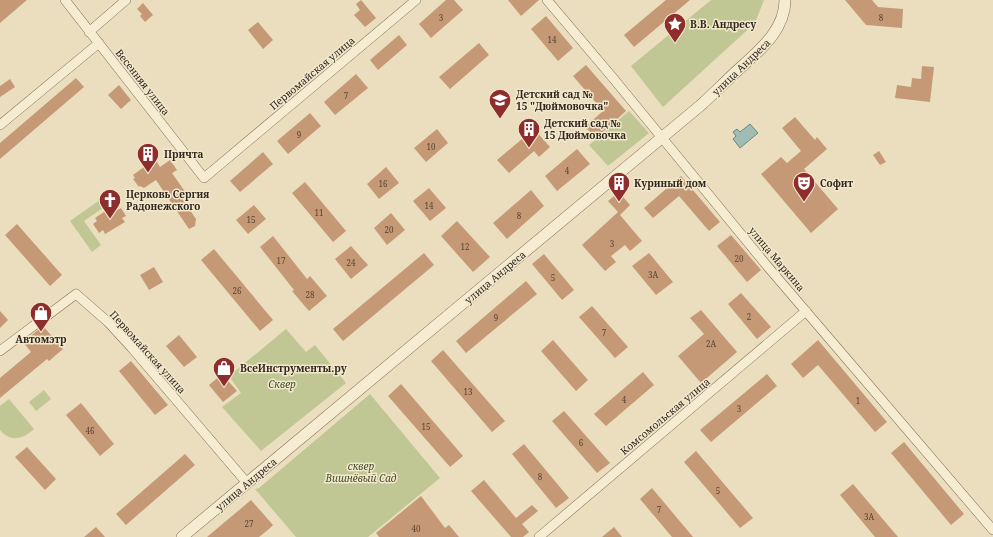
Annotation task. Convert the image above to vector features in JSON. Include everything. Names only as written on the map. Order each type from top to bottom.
[{"type":"street","name":"Весенняя улица","points":[[65,0],[204,178]]},
{"type":"street","points":[[89,32],[126,0]]},
{"type":"street","name":"Первомайская улица","points":[[204,178],[416,0]]},
{"type":"street","name":"улица Маркина","points":[[547,0],[614,78],[806,311],[993,530]]},
{"type":"street","name":"улица Андреса","points":[[182,537],[701,105],[768,42],[785,11],[785,0]]},
{"type":"street","points":[[0,125],[99,43]]},
{"type":"street","name":"Первомайская улица","points":[[0,351],[76,294],[108,322],[131,347],[247,483]]},
{"type":"street","name":"Комсомольская улица","points":[[539,537],[806,311]]},
{"type":"green space","points":[[711,0],[764,0],[755,23],[663,107],[631,66]]},
{"type":"green space","points":[[629,111],[649,133],[608,166],[589,145]]},
{"type":"green space","points":[[114,190],[119,197],[84,221],[101,245],[92,252],[70,221]]},
{"type":"green space","name":"Сквер","points":[[286,329],[306,352],[315,345],[346,383],[261,451],[222,407],[241,393],[229,376]]},
{"type":"green space","points":[[44,390],[51,399],[36,411],[29,402]]},
{"type":"green space","name":"сквер Вишнёвый Сад","points":[[370,394],[440,478],[368,537],[296,537],[255,489],[259,488]]},
{"type":"green space","points":[[9,399],[34,429],[21,437],[8,437],[0,430],[0,406]]},
{"type":"water","points":[[750,124],[758,133],[740,148],[733,139],[736,136],[733,132],[737,129],[740,132]]},
{"type":"building","points":[[0,0],[27,0],[0,23]]},
{"type":"building","points":[[361,0],[376,18],[365,27],[354,15],[360,10],[356,4]]},
{"type":"building","points":[[446,0],[454,0],[463,10],[431,38],[419,24]]},
{"type":"building","points":[[508,0],[539,0],[521,16]]},
{"type":"building","points":[[666,0],[690,0],[634,47],[624,35]]},
{"type":"building","points":[[845,0],[872,0],[878,7],[903,9],[902,28],[866,25]]},
{"type":"building","points":[[143,3],[153,15],[145,22],[140,16],[142,14],[137,9]]},
{"type":"building","points":[[546,16],[573,48],[558,61],[531,29]]},
{"type":"building","points":[[258,22],[273,40],[263,49],[248,30]]},
{"type":"building","points":[[399,35],[407,45],[378,70],[370,60]]},
{"type":"building","points":[[479,43],[489,55],[450,89],[439,77]]},
{"type":"building","points":[[586,65],[626,111],[596,138],[585,127],[603,111],[573,76]]},
{"type":"building","points":[[922,66],[934,67],[930,102],[895,98],[897,85],[911,87],[912,78],[921,79]]},
{"type":"building","points":[[356,74],[368,88],[335,115],[324,102]]},
{"type":"building","points":[[76,78],[84,87],[0,159],[0,143]]},
{"type":"building","points":[[10,79],[15,87],[0,97],[0,86]]},
{"type":"building","points":[[119,85],[131,100],[121,109],[108,95]]},
{"type":"building","points":[[310,113],[321,126],[288,154],[277,141]]},
{"type":"building","points":[[795,117],[815,140],[817,137],[827,149],[804,169],[838,209],[811,233],[761,174],[781,157],[787,163],[801,151],[782,128]]},
{"type":"building","points":[[437,129],[448,143],[426,162],[414,148]]},
{"type":"building","name":"Детский сад № 15 Дюймовочка","points":[[534,129],[550,147],[539,157],[534,151],[509,173],[497,160]]},
{"type":"building","points":[[577,149],[590,164],[557,191],[545,176]]},
{"type":"building","points":[[879,151],[886,162],[880,165],[873,155]]},
{"type":"building","points":[[263,152],[273,164],[240,192],[230,181]]},
{"type":"building","points":[[155,159],[160,167],[170,160],[177,170],[172,173],[186,193],[181,197],[196,219],[195,226],[189,229],[156,180],[144,188],[139,187],[133,179],[135,178],[133,175]]},
{"type":"building","points":[[386,167],[399,183],[379,199],[367,184]]},
{"type":"building","points":[[681,176],[720,222],[709,231],[679,196],[653,218],[644,208]]},
{"type":"building","points":[[305,182],[346,231],[333,242],[292,193]]},
{"type":"building","points":[[429,188],[446,208],[430,221],[413,201]]},
{"type":"building","points":[[531,190],[544,206],[507,239],[493,223]]},
{"type":"building","points":[[619,192],[630,205],[620,215],[642,241],[630,251],[625,245],[611,256],[616,262],[605,271],[582,245],[618,212],[608,201]]},
{"type":"building","name":"Церковь Сергия Радонежского","points":[[114,205],[117,210],[121,208],[126,216],[122,218],[125,222],[105,234],[103,230],[99,233],[93,224],[97,221],[95,218]]},
{"type":"building","points":[[254,205],[266,219],[248,234],[236,220]]},
{"type":"building","points":[[391,213],[405,230],[387,245],[374,228]]},
{"type":"building","points":[[457,221],[490,257],[473,272],[441,236]]},
{"type":"building","points":[[17,224],[62,275],[50,286],[5,235]]},
{"type":"building","points":[[731,235],[761,270],[747,282],[717,246]]},
{"type":"building","points":[[273,236],[307,279],[310,276],[327,296],[309,311],[292,291],[294,290],[260,247]]},
{"type":"building","points":[[351,246],[368,265],[351,279],[335,259]]},
{"type":"building","points":[[214,249],[273,320],[260,331],[201,260]]},
{"type":"building","points":[[424,253],[434,265],[343,341],[333,329]]},
{"type":"building","points":[[649,253],[673,282],[656,295],[632,266]]},
{"type":"building","points":[[544,254],[574,290],[562,300],[532,264]]},
{"type":"building","points":[[154,267],[163,282],[149,290],[140,275]]},
{"type":"building","points":[[526,281],[537,294],[466,353],[456,341]]},
{"type":"building","points":[[741,293],[771,327],[757,339],[728,304]]},
{"type":"building","points":[[592,306],[628,347],[615,358],[579,317]]},
{"type":"building","points":[[701,310],[737,352],[701,383],[678,356],[704,334],[690,318]]},
{"type":"building","points":[[0,311],[8,320],[0,328]]},
{"type":"building","points":[[43,326],[63,349],[49,361],[47,359],[0,398],[0,378],[31,352],[23,342]]},
{"type":"building","points":[[179,335],[197,357],[184,367],[166,346]]},
{"type":"building","points":[[553,340],[588,380],[576,391],[541,351]]},
{"type":"building","points":[[818,340],[887,422],[875,432],[818,365],[803,378],[791,364]]},
{"type":"building","points":[[443,350],[505,421],[492,432],[431,361]]},
{"type":"building","points":[[131,361],[168,405],[155,415],[119,371]]},
{"type":"building","points":[[643,372],[654,385],[606,426],[594,414]]},
{"type":"building","points":[[222,374],[237,391],[223,402],[209,385]]},
{"type":"building","points":[[767,374],[777,386],[711,442],[700,430]]},
{"type":"building","points":[[401,384],[463,456],[450,467],[388,396]]},
{"type":"building","points":[[81,403],[114,444],[100,456],[66,415]]},
{"type":"building","points":[[564,411],[610,463],[597,473],[552,421]]},
{"type":"building","points":[[904,442],[964,514],[951,525],[891,453]]},
{"type":"building","points":[[524,444],[569,498],[556,508],[512,454]]},
{"type":"building","points":[[27,447],[56,479],[45,490],[15,457]]},
{"type":"building","points":[[696,451],[753,518],[740,528],[684,462]]},
{"type":"building","points":[[185,454],[195,465],[126,525],[116,514]]},
{"type":"building","points":[[484,480],[516,518],[532,505],[538,511],[522,524],[529,532],[523,537],[511,537],[471,491]]},
{"type":"building","points":[[853,484],[898,537],[875,537],[840,495]]},
{"type":"building","points":[[652,488],[693,537],[672,537],[640,499]]},
{"type":"building","points":[[421,496],[445,528],[449,525],[459,537],[379,537],[376,533]]},
{"type":"building","points":[[251,500],[273,525],[269,529],[259,537],[207,537]]},
{"type":"building","points":[[96,527],[105,537],[84,537]]},
{"type":"building","points":[[614,527],[622,537],[602,537]]},
{"type":"place","name":"В.В. Андресу","points":[[675,44]]},
{"type":"place","name":"Детский сад № 15 \"Дюймовочка\"","points":[[500,120]]},
{"type":"place","name":"Детский сад № 15 Дюймовочка","points":[[529,148]]},
{"type":"place","name":"Причта","points":[[148,174]]},
{"type":"place","name":"Куриный дом","points":[[619,202]]},
{"type":"place","name":"Софит","points":[[804,202]]},
{"type":"place","name":"Церковь Сергия Радонежского","points":[[110,220]]},
{"type":"place","name":"Автомэтр","points":[[41,332]]},
{"type":"place","name":"ВсеИнструменты.ру","points":[[224,388]]}]
